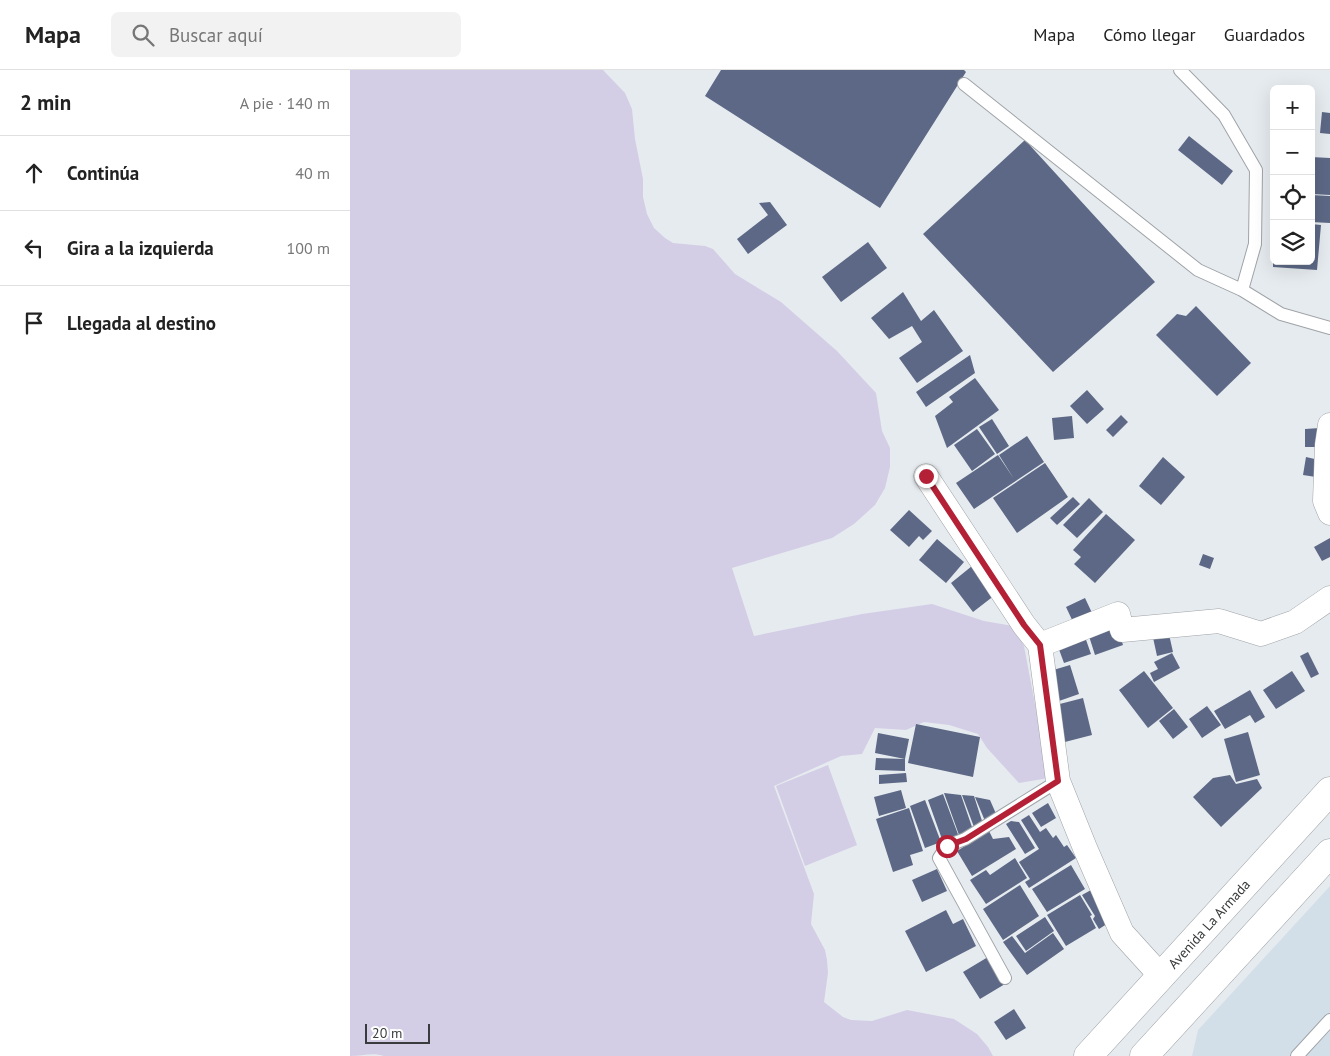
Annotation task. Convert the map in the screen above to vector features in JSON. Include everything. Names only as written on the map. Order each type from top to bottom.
[{"type":"main road","name":"Avenida La Armada","points":[[1088,1056],[1330,791]]},
{"type":"main road","points":[[1144,1056],[1330,853]]},
{"type":"street","points":[[1330,425],[1327,446],[1325,501],[1330,513]]},
{"type":"street","points":[[926,476],[1024,625],[1040,645],[1058,781],[1122,932],[1161,976]]},
{"type":"street","points":[[1040,645],[1118,614],[1122,630],[1218,621],[1262,634],[1295,622],[1330,598]]},
{"type":"lane","points":[[1180,70],[1224,115],[1256,170],[1255,244],[1242,290]]},
{"type":"lane","points":[[964,84],[1198,270],[1242,290],[1281,314],[1330,328]]},
{"type":"lane","points":[[1005,978],[939,858],[947,846],[966,839],[1058,781]]},
{"type":"lane","points":[[1297,1056],[1330,1020]]},
{"type":"shaded area","points":[[350,70],[603,70],[625,93],[632,109],[635,139],[643,179],[643,197],[647,214],[654,228],[673,243],[705,246],[713,249],[735,274],[781,302],[837,351],[876,393],[882,431],[890,448],[890,467],[885,488],[875,505],[854,524],[832,538],[732,568],[754,636],[862,614],[932,604],[984,621],[1013,626],[1024,646],[1049,778],[1019,783],[987,748],[978,734],[949,725],[924,722],[906,730],[875,728],[862,754],[841,756],[774,786],[814,894],[811,924],[825,950],[827,960],[828,973],[824,1002],[843,1017],[851,1020],[872,1021],[907,1010],[954,1019],[977,1034],[993,1056],[384,1056],[372,1054],[350,1056]]},
{"type":"shaded area","points":[[828,765],[857,845],[805,866],[776,786]]},
{"type":"shaded area","points":[[1330,886],[1330,1056],[1192,1056],[1198,1030]]},
{"type":"building","points":[[721,70],[964,70],[966,72],[880,208],[705,96]]},
{"type":"building","points":[[1322,112],[1330,113],[1330,134],[1320,133]]},
{"type":"building","points":[[1189,136],[1233,171],[1222,185],[1178,150]]},
{"type":"building","points":[[1025,140],[1155,282],[1053,372],[923,234]]},
{"type":"building","points":[[1315,157],[1330,158],[1330,195],[1315,194]]},
{"type":"building","points":[[1315,195],[1330,196],[1330,223],[1315,222]]},
{"type":"building","points":[[770,202],[787,225],[748,254],[737,239],[768,215],[759,203]]},
{"type":"building","points":[[1315,224],[1321,225],[1317,270],[1273,267],[1273,265],[1315,265]]},
{"type":"building","points":[[868,242],[887,268],[841,302],[822,277]]},
{"type":"building","points":[[903,292],[921,321],[934,310],[963,351],[917,383],[899,358],[922,342],[912,326],[889,339],[871,318]]},
{"type":"building","points":[[1196,306],[1251,363],[1217,396],[1156,335],[1177,314],[1186,316]]},
{"type":"building","points":[[970,355],[975,373],[926,407],[916,392]]},
{"type":"building","points":[[975,378],[999,410],[947,448],[935,416],[953,402],[949,397]]},
{"type":"building","points":[[1087,390],[1104,409],[1087,424],[1070,406]]},
{"type":"building","points":[[1121,415],[1128,422],[1113,437],[1106,430]]},
{"type":"building","points":[[1072,416],[1074,438],[1054,440],[1052,418]]},
{"type":"building","points":[[992,419],[1009,446],[997,454],[979,427]]},
{"type":"building","points":[[1320,428],[1320,447],[1305,447],[1305,429]]},
{"type":"building","points":[[977,429],[995,454],[972,471],[954,445]]},
{"type":"building","points":[[1027,436],[1044,462],[974,509],[956,483],[998,455],[1014,479],[999,455]]},
{"type":"building","points":[[1163,457],[1185,477],[1161,505],[1139,486]]},
{"type":"building","points":[[1306,457],[1319,460],[1316,477],[1303,475]]},
{"type":"building","points":[[1045,463],[1068,497],[1017,533],[993,498]]},
{"type":"building","points":[[1073,497],[1080,504],[1057,525],[1050,518]]},
{"type":"building","points":[[1089,498],[1103,512],[1077,538],[1063,525]]},
{"type":"building","points":[[909,510],[932,531],[923,540],[919,536],[909,547],[890,530]]},
{"type":"building","points":[[1106,514],[1135,540],[1095,583],[1074,564],[1081,557],[1073,550]]},
{"type":"building","points":[[1330,538],[1330,557],[1322,561],[1314,547]]},
{"type":"building","points":[[937,539],[964,562],[946,583],[919,560]]},
{"type":"building","points":[[1203,554],[1214,558],[1210,569],[1199,565]]},
{"type":"building","points":[[972,566],[995,595],[973,612],[951,583]]},
{"type":"building","points":[[1085,598],[1093,615],[1074,624],[1066,607]]},
{"type":"building","points":[[1116,623],[1123,645],[1095,655],[1088,633]]},
{"type":"building","points":[[1168,630],[1173,652],[1157,656],[1152,633]]},
{"type":"building","points":[[1084,634],[1091,654],[1064,663],[1057,644]]},
{"type":"building","points":[[1308,652],[1319,674],[1311,678],[1300,656]]},
{"type":"building","points":[[1172,653],[1180,668],[1154,682],[1150,673],[1158,669],[1154,662]]},
{"type":"building","points":[[1070,665],[1079,694],[1059,701],[1050,671]]},
{"type":"building","points":[[1144,671],[1173,708],[1148,728],[1119,690]]},
{"type":"building","points":[[1292,671],[1305,691],[1276,709],[1263,690]]},
{"type":"building","points":[[1250,690],[1265,717],[1255,723],[1250,715],[1225,729],[1214,711]]},
{"type":"building","points":[[1083,698],[1092,735],[1061,743],[1052,706]]},
{"type":"building","points":[[1207,706],[1221,725],[1202,738],[1189,719]]},
{"type":"building","points":[[1174,709],[1188,727],[1173,739],[1159,721]]},
{"type":"building","points":[[916,724],[980,737],[973,777],[908,763]]},
{"type":"building","points":[[1248,732],[1260,775],[1236,782],[1224,739]]},
{"type":"building","points":[[878,733],[909,739],[905,759],[875,753]]},
{"type":"building","points":[[876,758],[905,759],[905,771],[875,770]]},
{"type":"building","points":[[906,773],[907,782],[879,784],[879,775]]},
{"type":"building","points":[[1230,775],[1236,784],[1257,779],[1262,788],[1221,827],[1193,797],[1213,778]]},
{"type":"building","points":[[901,790],[906,808],[879,816],[874,797]]},
{"type":"building","points":[[944,793],[961,795],[973,830],[959,835]]},
{"type":"building","points":[[943,794],[959,837],[943,842],[928,800]]},
{"type":"building","points":[[962,795],[974,796],[983,824],[974,827]]},
{"type":"building","points":[[975,797],[990,800],[997,816],[985,821]]},
{"type":"building","points":[[925,800],[941,842],[925,848],[910,806]]},
{"type":"building","points":[[1048,803],[1056,818],[1041,827],[1032,813]]},
{"type":"building","points":[[909,808],[923,851],[910,855],[913,865],[893,872],[876,819]]},
{"type":"building","points":[[1029,815],[1040,832],[1046,828],[1053,838],[1056,835],[1064,847],[1067,845],[1076,858],[1029,888],[1025,882],[1030,879],[1019,862],[1039,849],[1021,820]]},
{"type":"building","points":[[1011,821],[1019,822],[1035,848],[1025,854],[1006,824]]},
{"type":"building","points":[[989,831],[993,839],[1009,837],[1016,849],[972,876],[957,851]]},
{"type":"building","points":[[1015,858],[1027,878],[986,904],[970,880],[986,870],[990,875]]},
{"type":"building","points":[[1071,865],[1085,889],[1047,912],[1032,889]]},
{"type":"building","points":[[937,869],[947,891],[922,902],[912,880]]},
{"type":"building","points":[[1020,885],[1039,916],[1003,940],[983,909]]},
{"type":"building","points":[[1091,890],[1110,922],[1099,929],[1093,919],[1095,916],[1082,895]]},
{"type":"building","points":[[1080,895],[1092,915],[1090,916],[1096,928],[1066,946],[1047,915]]},
{"type":"building","points":[[946,910],[953,924],[963,919],[976,946],[926,972],[905,931]]},
{"type":"building","points":[[1045,917],[1054,931],[1026,951],[1016,936]]},
{"type":"building","points":[[1053,933],[1064,949],[1027,975],[1003,942],[1012,936],[1025,953]]},
{"type":"building","points":[[988,957],[1005,984],[980,999],[963,972]]},
{"type":"building","points":[[1014,1009],[1026,1028],[1006,1040],[994,1022]]},
{"type":"route","points":[[926,476],[1024,625],[1040,645],[1058,781],[966,839],[947,846]]}]
